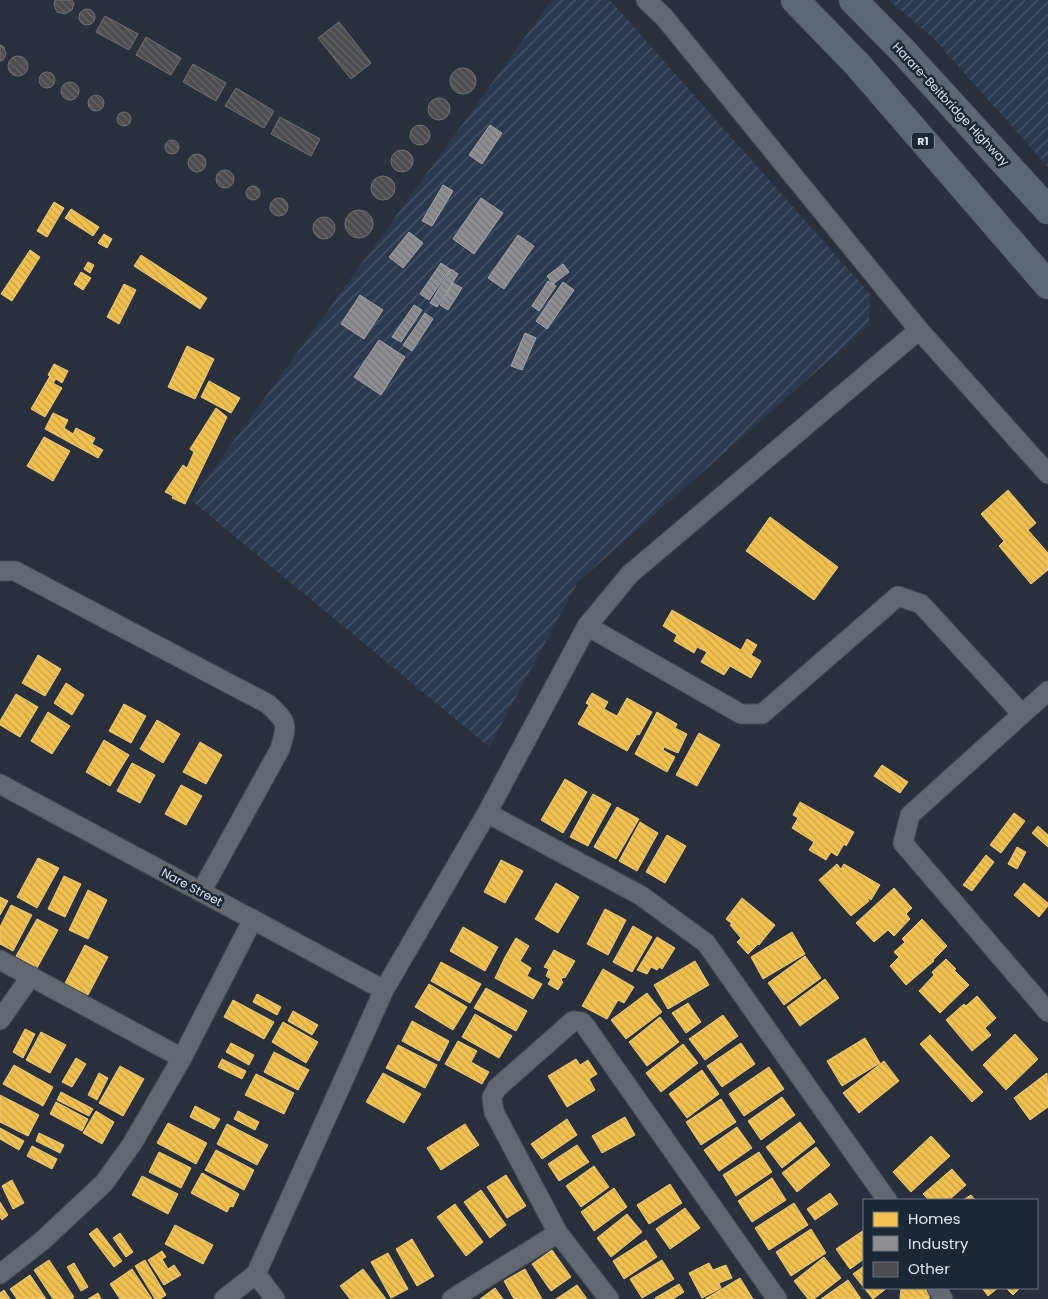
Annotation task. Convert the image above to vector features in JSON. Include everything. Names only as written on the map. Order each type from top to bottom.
[{"type":"highway","name":"R1","points":[[795,0],[857,64],[1048,285]]},
{"type":"highway","name":"Harare-Beitbridge Highway","points":[[853,0],[902,50],[1048,210]]},
{"type":"street","points":[[646,0],[670,25],[919,330],[1048,474]]},
{"type":"street","points":[[224,1299],[256,1274],[384,990],[487,813],[587,626],[630,574],[919,330]]},
{"type":"street","points":[[0,571],[15,571],[268,704],[283,718],[286,732],[280,749],[201,892]]},
{"type":"street","points":[[587,626],[741,714],[762,714],[898,596],[921,604],[1022,714]]},
{"type":"street","points":[[1048,691],[910,814],[903,843],[1048,1012]]},
{"type":"street","name":"Nare Street","points":[[0,784],[384,990]]},
{"type":"street","points":[[487,813],[640,895],[706,943],[886,1199]]},
{"type":"street","points":[[0,1274],[42,1240],[104,1184],[132,1144],[182,1058],[253,919]]},
{"type":"street","points":[[0,960],[182,1058]]},
{"type":"street","points":[[0,1020],[31,976]]},
{"type":"street","points":[[609,1299],[558,1233],[494,1112],[492,1097],[498,1088],[570,1023],[578,1020],[586,1027],[777,1299]]},
{"type":"street","points":[[452,1299],[558,1233]]},
{"type":"street","points":[[256,1274],[275,1299]]},
{"type":"shaded area","points":[[552,0],[610,0],[870,294],[869,325],[578,582],[489,747],[191,500]]},
{"type":"shaded area","points":[[889,0],[1048,0],[1048,167],[934,39]]},
{"type":"building: Homes","points":[[54,202],[64,208],[47,237],[37,231]]},
{"type":"building: Homes","points":[[71,209],[99,227],[93,236],[65,218]]},
{"type":"building: Homes","points":[[104,234],[112,239],[107,248],[98,243]]},
{"type":"building: Homes","points":[[30,250],[40,257],[12,301],[1,294]]},
{"type":"building: Homes","points":[[141,255],[207,298],[200,309],[134,266]]},
{"type":"building: Homes","points":[[88,262],[94,265],[90,273],[84,269]]},
{"type":"building: Homes","points":[[81,272],[91,278],[83,290],[74,284]]},
{"type":"building: Homes","points":[[124,284],[136,290],[119,324],[107,317]]},
{"type":"building: Homes","points":[[187,346],[214,359],[195,399],[168,387]]},
{"type":"building: Homes","points":[[54,364],[68,371],[62,383],[56,379],[53,383],[62,388],[45,417],[31,409],[50,376],[48,375]]},
{"type":"building: Homes","points":[[209,381],[240,398],[231,413],[201,397]]},
{"type":"building: Homes","points":[[216,408],[227,417],[185,504],[172,498],[173,496],[165,492],[183,465],[187,468],[194,452],[190,449]]},
{"type":"building: Homes","points":[[53,413],[68,420],[64,428],[73,434],[76,428],[95,438],[92,444],[103,450],[98,458],[45,429]]},
{"type":"building: Homes","points":[[44,437],[70,451],[53,481],[27,466]]},
{"type":"building: Homes","points":[[1008,490],[1036,523],[1028,530],[1048,553],[1048,570],[1031,584],[999,546],[1004,541],[981,514]]},
{"type":"building: Homes","points":[[770,517],[838,567],[814,600],[746,551]]},
{"type":"building: Homes","points":[[672,610],[741,650],[747,639],[757,645],[751,655],[761,661],[751,678],[730,666],[724,675],[701,662],[707,652],[697,647],[694,653],[674,641],[677,635],[663,626]]},
{"type":"building: Homes","points":[[38,655],[61,669],[45,696],[22,683]]},
{"type":"building: Homes","points":[[66,683],[84,695],[72,715],[54,703]]},
{"type":"building: Homes","points":[[592,693],[608,702],[604,709],[617,716],[627,698],[652,712],[627,751],[578,724],[589,705],[586,703]]},
{"type":"building: Homes","points":[[16,694],[38,707],[20,737],[0,725],[0,721]]},
{"type":"building: Homes","points":[[124,704],[146,716],[131,743],[109,731]]},
{"type":"building: Homes","points":[[48,712],[70,726],[52,754],[31,741]]},
{"type":"building: Homes","points":[[657,712],[677,724],[675,728],[687,734],[678,753],[664,747],[663,750],[675,757],[667,772],[635,754]]},
{"type":"building: Homes","points":[[157,720],[180,734],[163,763],[140,749]]},
{"type":"building: Homes","points":[[699,733],[720,745],[697,786],[676,775]]},
{"type":"building: Homes","points":[[104,740],[129,755],[110,786],[86,772]]},
{"type":"building: Homes","points":[[200,742],[222,755],[206,784],[183,772]]},
{"type":"building: Homes","points":[[132,763],[155,775],[140,803],[117,791]]},
{"type":"building: Homes","points":[[882,765],[908,782],[900,793],[874,776]]},
{"type":"building: Homes","points":[[565,779],[587,792],[563,833],[541,820]]},
{"type":"building: Homes","points":[[181,785],[202,796],[186,825],[165,814]]},
{"type":"building: Homes","points":[[593,794],[611,804],[588,846],[570,837]]},
{"type":"building: Homes","points":[[800,802],[854,832],[846,846],[844,844],[837,856],[831,852],[826,860],[809,850],[814,842],[792,828],[798,818],[793,815]]},
{"type":"building: Homes","points":[[617,807],[639,819],[616,859],[594,847]]},
{"type":"building: Homes","points":[[1014,813],[1025,821],[1001,853],[990,845]]},
{"type":"building: Homes","points":[[640,822],[658,833],[637,871],[619,861]]},
{"type":"building: Homes","points":[[1038,826],[1048,835],[1048,847],[1032,833]]},
{"type":"building: Homes","points":[[667,835],[686,846],[665,883],[646,872]]},
{"type":"building: Homes","points":[[1017,847],[1026,852],[1017,869],[1008,864]]},
{"type":"building: Homes","points":[[986,855],[994,862],[972,891],[963,885]]},
{"type":"building: Homes","points":[[38,858],[59,868],[37,908],[17,897]]},
{"type":"building: Homes","points":[[501,860],[523,871],[505,903],[484,892]]},
{"type":"building: Homes","points":[[837,864],[841,869],[844,864],[880,885],[871,900],[866,897],[869,901],[851,916],[819,880]]},
{"type":"building: Homes","points":[[64,876],[81,884],[65,917],[48,909]]},
{"type":"building: Homes","points":[[556,883],[579,897],[558,933],[535,919]]},
{"type":"building: Homes","points":[[1024,883],[1048,903],[1048,906],[1039,917],[1014,895]]},
{"type":"building: Homes","points":[[894,888],[912,908],[906,914],[910,919],[894,936],[888,930],[874,942],[856,923]]},
{"type":"building: Homes","points":[[88,890],[107,900],[88,939],[69,930]]},
{"type":"building: Homes","points":[[0,897],[8,901],[0,915]]},
{"type":"building: Homes","points":[[742,898],[775,925],[759,945],[748,954],[737,942],[741,938],[730,925],[732,924],[726,919]]},
{"type":"building: Homes","points":[[11,905],[32,915],[13,951],[0,944],[0,927]]},
{"type":"building: Homes","points":[[605,909],[626,920],[608,955],[587,944]]},
{"type":"building: Homes","points":[[37,919],[58,930],[37,968],[16,956]]},
{"type":"building: Homes","points":[[922,919],[947,946],[934,961],[906,985],[890,966],[899,957],[894,952],[905,942],[902,939]]},
{"type":"building: Homes","points":[[633,926],[652,937],[632,972],[613,962]]},
{"type":"building: Homes","points":[[463,927],[498,947],[485,971],[450,951]]},
{"type":"building: Homes","points":[[792,932],[805,954],[763,979],[751,957]]},
{"type":"building: Homes","points":[[657,937],[675,948],[662,969],[659,967],[657,970],[651,967],[647,974],[637,970]]},
{"type":"building: Homes","points":[[516,938],[529,946],[520,961],[531,968],[527,976],[542,984],[533,999],[495,978]]},
{"type":"building: Homes","points":[[85,945],[108,957],[88,995],[65,983]]},
{"type":"building: Homes","points":[[554,950],[575,961],[565,978],[563,977],[561,980],[563,982],[558,990],[548,984],[551,979],[546,976],[549,969],[544,967]]},
{"type":"building: Homes","points":[[805,956],[821,978],[784,1005],[768,983]]},
{"type":"building: Homes","points":[[946,959],[969,985],[940,1013],[919,991],[934,975],[932,972]]},
{"type":"building: Homes","points":[[695,961],[709,985],[668,1009],[654,985]]},
{"type":"building: Homes","points":[[441,962],[481,984],[470,1003],[431,981]]},
{"type":"building: Homes","points":[[603,969],[634,987],[624,1003],[618,1000],[607,1019],[582,1006]]},
{"type":"building: Homes","points":[[825,979],[839,998],[800,1026],[787,1007]]},
{"type":"building: Homes","points":[[429,984],[467,1007],[453,1030],[415,1007]]},
{"type":"building: Homes","points":[[486,988],[527,1011],[516,1031],[474,1008]]},
{"type":"building: Homes","points":[[647,993],[662,1012],[626,1039],[611,1020]]},
{"type":"building: Homes","points":[[257,994],[281,1007],[277,1015],[253,1002]]},
{"type":"building: Homes","points":[[977,996],[996,1018],[985,1028],[991,1035],[972,1051],[946,1020],[964,1004],[966,1006]]},
{"type":"building: Homes","points":[[233,1000],[274,1022],[264,1039],[224,1017]]},
{"type":"building: Homes","points":[[688,1003],[701,1022],[686,1033],[672,1013]]},
{"type":"building: Homes","points":[[293,1011],[318,1025],[312,1035],[288,1021]]},
{"type":"building: Homes","points":[[475,1014],[512,1036],[499,1058],[462,1037]]},
{"type":"building: Homes","points":[[723,1015],[738,1036],[705,1060],[689,1039]]},
{"type":"building: Homes","points":[[660,1017],[679,1042],[647,1066],[629,1042]]},
{"type":"building: Homes","points":[[412,1021],[449,1041],[439,1061],[402,1041]]},
{"type":"building: Homes","points":[[283,1022],[318,1042],[306,1063],[272,1042]]},
{"type":"building: Homes","points":[[25,1029],[35,1034],[23,1058],[13,1052]]},
{"type":"building: Homes","points":[[41,1032],[66,1045],[50,1073],[26,1060]]},
{"type":"building: Homes","points":[[1015,1034],[1038,1059],[1006,1090],[983,1065]]},
{"type":"building: Homes","points":[[930,1035],[983,1092],[972,1102],[920,1044]]},
{"type":"building: Homes","points":[[865,1038],[880,1063],[842,1086],[827,1061]]},
{"type":"building: Homes","points":[[458,1041],[477,1051],[471,1062],[489,1072],[482,1084],[445,1064]]},
{"type":"building: Homes","points":[[231,1043],[254,1055],[249,1065],[226,1052]]},
{"type":"building: Homes","points":[[741,1043],[755,1064],[722,1087],[707,1066]]},
{"type":"building: Homes","points":[[683,1044],[698,1063],[661,1092],[646,1073]]},
{"type":"building: Homes","points":[[398,1045],[437,1065],[425,1088],[386,1068]]},
{"type":"building: Homes","points":[[274,1052],[309,1070],[298,1090],[264,1072]]},
{"type":"building: Homes","points":[[76,1058],[86,1064],[72,1087],[62,1082]]},
{"type":"building: Homes","points":[[222,1059],[246,1071],[242,1079],[218,1067]]},
{"type":"building: Homes","points":[[576,1059],[580,1065],[588,1060],[597,1074],[589,1079],[595,1090],[567,1107],[548,1076]]},
{"type":"building: Homes","points":[[884,1061],[899,1081],[859,1113],[843,1093]]},
{"type":"building: Homes","points":[[14,1065],[53,1087],[43,1106],[3,1084]]},
{"type":"building: Homes","points":[[120,1066],[144,1079],[123,1116],[99,1103]]},
{"type":"building: Homes","points":[[769,1067],[784,1089],[744,1116],[729,1094]]},
{"type":"building: Homes","points":[[702,1070],[719,1094],[687,1118],[669,1094]]},
{"type":"building: Homes","points":[[99,1073],[108,1078],[97,1100],[88,1095]]},
{"type":"building: Homes","points":[[383,1073],[421,1094],[404,1123],[366,1102]]},
{"type":"building: Homes","points":[[1047,1073],[1048,1107],[1030,1120],[1014,1098]]},
{"type":"building: Homes","points":[[256,1074],[294,1093],[284,1114],[245,1095]]},
{"type":"building: Homes","points":[[61,1092],[93,1109],[89,1116],[57,1100]]},
{"type":"building: Homes","points":[[0,1095],[39,1115],[28,1136],[0,1122]]},
{"type":"building: Homes","points":[[782,1097],[795,1115],[761,1140],[748,1121]]},
{"type":"building: Homes","points":[[721,1099],[736,1122],[701,1145],[686,1122]]},
{"type":"building: Homes","points":[[56,1102],[88,1119],[82,1131],[50,1114]]},
{"type":"building: Homes","points":[[195,1106],[220,1119],[214,1129],[190,1117]]},
{"type":"building: Homes","points":[[96,1111],[114,1122],[102,1144],[83,1133]]},
{"type":"building: Homes","points":[[238,1111],[259,1122],[255,1130],[234,1119]]},
{"type":"building: Homes","points":[[625,1117],[635,1135],[602,1153],[592,1136]]},
{"type":"building: Homes","points":[[567,1119],[577,1135],[542,1159],[531,1144]]},
{"type":"building: Homes","points":[[800,1122],[815,1142],[782,1168],[766,1147]]},
{"type":"building: Homes","points":[[168,1123],[207,1143],[196,1164],[157,1143]]},
{"type":"building: Homes","points":[[227,1124],[268,1145],[257,1165],[217,1144]]},
{"type":"building: Homes","points":[[465,1124],[479,1145],[441,1170],[427,1148]]},
{"type":"building: Homes","points":[[737,1127],[752,1148],[719,1171],[704,1150]]},
{"type":"building: Homes","points":[[0,1128],[24,1141],[19,1150],[0,1139]]},
{"type":"building: Homes","points":[[39,1133],[64,1145],[60,1153],[36,1141]]},
{"type":"building: Homes","points":[[931,1136],[950,1156],[911,1192],[893,1172]]},
{"type":"building: Homes","points":[[577,1145],[589,1162],[559,1181],[548,1164]]},
{"type":"building: Homes","points":[[32,1146],[57,1159],[52,1169],[27,1156]]},
{"type":"building: Homes","points":[[816,1147],[830,1165],[797,1192],[782,1173]]},
{"type":"building: Homes","points":[[216,1150],[254,1170],[244,1190],[205,1170]]},
{"type":"building: Homes","points":[[159,1152],[191,1168],[181,1188],[149,1172]]},
{"type":"building: Homes","points":[[759,1152],[772,1172],[736,1196],[723,1175]]},
{"type":"building: Homes","points":[[594,1166],[609,1187],[581,1207],[566,1186]]},
{"type":"building: Homes","points":[[952,1169],[966,1185],[950,1199],[928,1199],[923,1194]]},
{"type":"building: Homes","points":[[202,1173],[239,1194],[233,1207],[230,1206],[227,1212],[191,1193]]},
{"type":"building: Homes","points":[[506,1175],[526,1206],[507,1218],[487,1187]]},
{"type":"building: Homes","points":[[142,1176],[178,1194],[168,1214],[132,1195]]},
{"type":"building: Homes","points":[[772,1178],[786,1200],[752,1222],[738,1201]]},
{"type":"building: Homes","points":[[12,1180],[24,1203],[13,1209],[2,1186]]},
{"type":"building: Homes","points":[[670,1184],[682,1203],[649,1224],[637,1205]]},
{"type":"building: Homes","points":[[614,1188],[627,1207],[594,1231],[581,1212]]},
{"type":"building: Homes","points":[[481,1190],[506,1225],[490,1238],[464,1202]]},
{"type":"building: Homes","points":[[830,1193],[838,1204],[815,1220],[807,1209]]},
{"type":"building: Homes","points":[[971,1195],[974,1199],[965,1199]]},
{"type":"building: Homes","points":[[0,1202],[8,1215],[2,1220],[0,1217]]},
{"type":"building: Homes","points":[[794,1203],[808,1225],[769,1250],[755,1228]]},
{"type":"building: Homes","points":[[455,1204],[483,1242],[466,1256],[437,1217]]},
{"type":"building: Homes","points":[[685,1208],[700,1228],[670,1249],[656,1229]]},
{"type":"building: Homes","points":[[627,1214],[642,1232],[611,1257],[597,1238]]},
{"type":"building: Homes","points":[[175,1225],[213,1245],[203,1264],[165,1244]]},
{"type":"building: Homes","points":[[97,1228],[122,1261],[114,1267],[89,1234]]},
{"type":"building: Homes","points":[[811,1229],[826,1253],[791,1276],[776,1252]]},
{"type":"building: Homes","points":[[863,1231],[863,1260],[850,1269],[836,1249]]},
{"type":"building: Homes","points":[[120,1233],[133,1252],[126,1257],[113,1238]]},
{"type":"building: Homes","points":[[412,1239],[434,1276],[417,1286],[396,1249]]},
{"type":"building: Homes","points":[[646,1240],[657,1257],[624,1279],[613,1261]]},
{"type":"building: Homes","points":[[552,1250],[571,1277],[551,1291],[532,1264]]},
{"type":"building: Homes","points":[[162,1251],[166,1257],[162,1259],[168,1269],[174,1265],[181,1275],[164,1285],[148,1260]]},
{"type":"building: Homes","points":[[388,1253],[408,1289],[391,1298],[371,1262]]},
{"type":"building: Homes","points":[[824,1257],[841,1278],[814,1299],[808,1299],[794,1281]]},
{"type":"building: Homes","points":[[49,1260],[74,1297],[72,1299],[53,1299],[34,1270]]},
{"type":"building: Homes","points":[[145,1260],[166,1295],[160,1299],[155,1299],[135,1266]]},
{"type":"building: Homes","points":[[662,1260],[674,1279],[642,1298],[630,1279]]},
{"type":"building: Homes","points":[[74,1263],[88,1287],[81,1291],[67,1267]]},
{"type":"building: Homes","points":[[709,1263],[713,1270],[726,1265],[732,1278],[719,1283],[721,1288],[702,1298],[689,1273]]},
{"type":"building: Homes","points":[[863,1267],[863,1287],[853,1274]]},
{"type":"building: Homes","points":[[132,1269],[152,1299],[120,1299],[110,1284]]},
{"type":"building: Homes","points":[[363,1269],[386,1299],[350,1299],[340,1286]]},
{"type":"building: Homes","points":[[525,1269],[542,1299],[514,1299],[504,1281]]},
{"type":"building: Homes","points":[[30,1275],[46,1299],[17,1299],[10,1289]]},
{"type":"building: Homes","points":[[740,1278],[753,1299],[705,1299]]},
{"type":"building: Homes","points":[[848,1280],[861,1299],[821,1299]]},
{"type":"building: Homes","points":[[679,1284],[684,1292],[673,1299],[655,1298]]},
{"type":"building: Homes","points":[[577,1285],[587,1299],[556,1299]]},
{"type":"building: Homes","points":[[495,1288],[503,1299],[480,1299]]},
{"type":"building: Homes","points":[[865,1289],[886,1289],[873,1299]]},
{"type":"building: Homes","points":[[901,1289],[930,1289],[929,1299],[900,1299]]},
{"type":"building: Homes","points":[[983,1289],[997,1289],[988,1296]]},
{"type":"building: Homes","points":[[1007,1289],[1019,1289],[1013,1295]]},
{"type":"building: Homes","points":[[4,1290],[10,1299],[0,1299],[0,1293]]},
{"type":"building: Homes","points":[[98,1293],[101,1299],[88,1299]]},
{"type":"building: Industry","points":[[490,125],[502,133],[482,164],[469,155]]},
{"type":"building: Industry","points":[[443,185],[453,191],[432,226],[422,221]]},
{"type":"building: Industry","points":[[481,198],[503,213],[474,254],[453,239]]},
{"type":"building: Industry","points":[[409,232],[423,243],[403,268],[389,257]]},
{"type":"building: Industry","points":[[518,235],[534,246],[504,289],[488,278]]},
{"type":"building: Industry","points":[[441,263],[450,269],[429,300],[420,294]]},
{"type":"building: Industry","points":[[563,264],[569,272],[553,284],[547,276]]},
{"type":"building: Industry","points":[[451,269],[458,274],[437,307],[430,303]]},
{"type":"building: Industry","points":[[548,281],[556,286],[539,311],[532,306]]},
{"type":"building: Industry","points":[[563,282],[574,290],[547,329],[536,321]]},
{"type":"building: Industry","points":[[453,283],[462,288],[448,310],[440,305]]},
{"type":"building: Industry","points":[[360,295],[383,310],[364,339],[341,324]]},
{"type":"building: Industry","points":[[414,305],[422,310],[401,342],[392,337]]},
{"type":"building: Industry","points":[[425,313],[433,319],[412,351],[403,345]]},
{"type":"building: Industry","points":[[525,333],[536,338],[522,370],[511,366]]},
{"type":"building: Industry","points":[[379,340],[405,357],[381,395],[354,377]]},
{"type":"building: Other","points":[[55,0],[72,0],[74,3],[72,10],[65,14],[57,12],[54,5]]},
{"type":"building: Other","points":[[84,9],[90,9],[95,14],[93,23],[84,25],[79,20],[79,14]]},
{"type":"building: Other","points":[[105,16],[138,34],[129,50],[96,32]]},
{"type":"building: Other","points":[[339,22],[371,63],[351,79],[318,38]]},
{"type":"building: Other","points":[[146,37],[181,58],[171,75],[136,55]]},
{"type":"building: Other","points":[[0,45],[4,47],[6,54],[3,60],[0,61]]},
{"type":"building: Other","points":[[14,56],[22,56],[28,62],[28,70],[22,76],[14,76],[8,70],[8,62]]},
{"type":"building: Other","points":[[193,64],[226,83],[216,101],[183,82]]},
{"type":"building: Other","points":[[463,68],[472,72],[476,81],[472,90],[463,94],[454,90],[450,81],[454,72]]},
{"type":"building: Other","points":[[44,72],[50,72],[55,77],[53,86],[44,88],[39,83],[39,77]]},
{"type":"building: Other","points":[[70,82],[76,85],[79,91],[76,97],[70,100],[64,97],[61,91],[64,85]]},
{"type":"building: Other","points":[[236,88],[274,111],[264,128],[225,106]]},
{"type":"building: Other","points":[[93,95],[99,95],[104,100],[102,109],[93,111],[88,106],[88,100]]},
{"type":"building: Other","points":[[439,98],[447,101],[450,109],[447,117],[439,120],[431,117],[428,109],[431,101]]},
{"type":"building: Other","points":[[124,112],[129,114],[131,119],[129,124],[124,126],[119,124],[117,119],[119,114]]},
{"type":"building: Other","points":[[280,117],[320,139],[311,156],[271,134]]},
{"type":"building: Other","points":[[420,125],[427,128],[430,135],[427,142],[420,145],[413,142],[410,135],[413,128]]},
{"type":"building: Other","points":[[172,140],[177,142],[179,147],[177,152],[172,154],[167,152],[165,147],[167,142]]},
{"type":"building: Other","points":[[402,150],[410,153],[413,161],[410,169],[402,172],[394,169],[391,161],[394,153]]},
{"type":"building: Other","points":[[197,154],[203,157],[206,163],[203,169],[197,172],[191,169],[188,163],[191,157]]},
{"type":"building: Other","points":[[225,170],[231,173],[234,179],[231,185],[225,188],[219,185],[216,179],[219,173]]},
{"type":"building: Other","points":[[383,176],[388,177],[394,183],[394,193],[388,199],[383,200],[378,199],[372,193],[371,188],[372,183],[378,177]]},
{"type":"building: Other","points":[[250,186],[256,186],[260,193],[256,200],[250,200],[246,196],[246,190]]},
{"type":"building: Other","points":[[275,198],[283,198],[288,203],[286,214],[275,216],[270,211],[270,203]]},
{"type":"building: Other","points":[[359,210],[369,214],[373,224],[369,234],[359,238],[349,234],[345,224],[349,214]]},
{"type":"building: Other","points":[[324,217],[334,224],[335,228],[328,238],[324,239],[314,232],[313,228],[320,218]]}]
